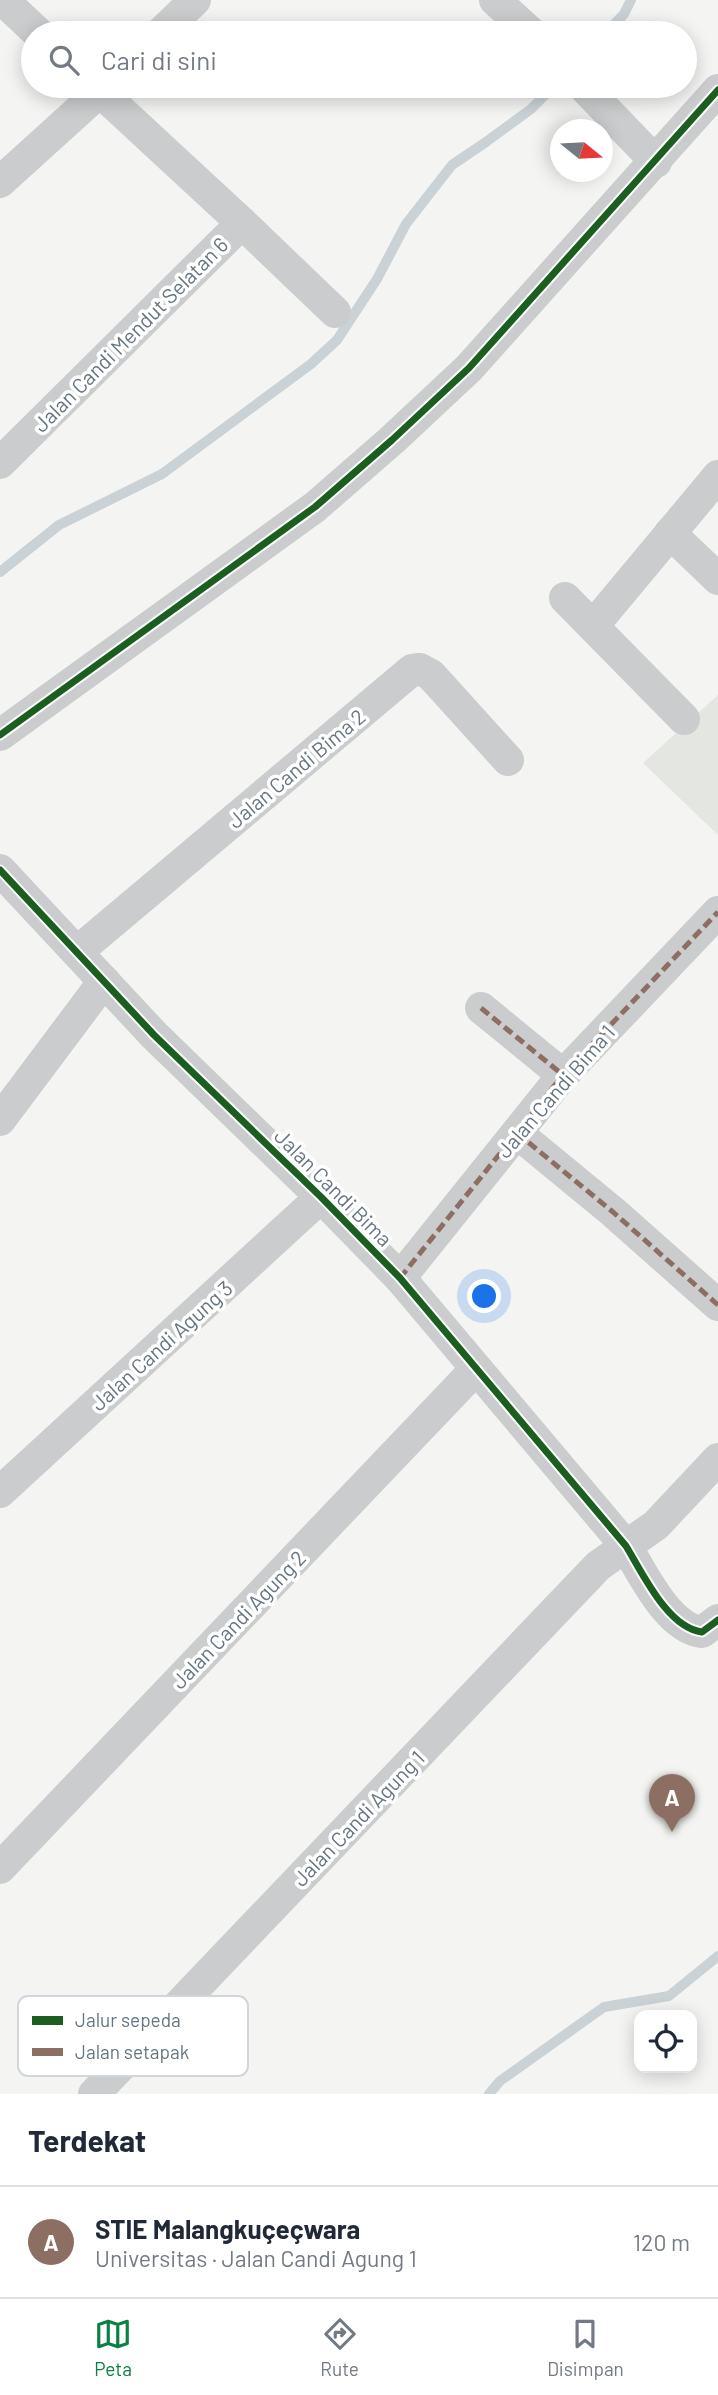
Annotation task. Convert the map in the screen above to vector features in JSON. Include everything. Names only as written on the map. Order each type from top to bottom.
[{"type":"street","points":[[3,0],[25,21]]},
{"type":"street","points":[[173,21],[195,0]]},
{"type":"street","points":[[495,0],[518,21]]},
{"type":"street","points":[[0,736],[315,507],[334,490],[469,368],[718,90]]},
{"type":"street","points":[[0,182],[89,98]]},
{"type":"street","name":"Jalan Candi Mendut Selatan 6","points":[[0,463],[242,223],[111,98]]},
{"type":"street","points":[[595,98],[656,162]]},
{"type":"street","points":[[242,223],[335,312]]},
{"type":"street","points":[[593,626],[718,476]]},
{"type":"street","points":[[670,533],[718,579]]},
{"type":"street","points":[[565,598],[684,719]]},
{"type":"street","name":"Jalan Candi Bima 2","points":[[77,952],[412,670],[420,669],[431,675],[508,760]]},
{"type":"street","name":"Jalan Candi Bima","points":[[0,870],[154,1035],[321,1197],[400,1278],[626,1546],[656,1595],[680,1624],[702,1632],[717,1624]]},
{"type":"street","name":"Jalan Candi Bima 1","points":[[400,1278],[563,1075],[718,912]]},
{"type":"street","points":[[0,1120],[104,981]]},
{"type":"street","points":[[481,1009],[563,1075]]},
{"type":"street","points":[[517,1133],[614,1212],[718,1305]]},
{"type":"street","name":"Jalan Candi Agung 3","points":[[0,1492],[321,1197]]},
{"type":"street","name":"Jalan Candi Agung 2","points":[[0,1868],[475,1370]]},
{"type":"street","name":"Jalan Candi Agung 1","points":[[188,1996],[598,1566],[656,1525],[718,1459]]},
{"type":"street","name":"Jalan Candi Agung 1","points":[[94,2094],[111,2076]]},
{"type":"shaded area","points":[[718,695],[718,835],[643,763]]},
{"type":"waterway","points":[[617,21],[631,0]]},
{"type":"waterway","points":[[0,572],[59,525],[162,474],[311,364],[337,340],[377,279],[406,224],[452,165],[531,109],[542,98]]},
{"type":"waterway","points":[[489,2094],[500,2081],[604,2007],[669,1996],[718,1956]]},
{"type":"marked path","points":[[400,1278],[563,1075],[718,912]]},
{"type":"marked path","points":[[481,1008],[563,1075]]},
{"type":"marked path","points":[[517,1133],[613,1212],[718,1305]]},
{"type":"cycle path","points":[[0,735],[315,507],[392,440],[469,368],[718,90]]},
{"type":"cycle path","points":[[0,870],[154,1035],[321,1197],[400,1278],[626,1546],[667,1610],[678,1621],[702,1632],[718,1620]]},
{"type":"place","name":"STIE Malangkuçeçwara","points":[[672,1832]]}]
